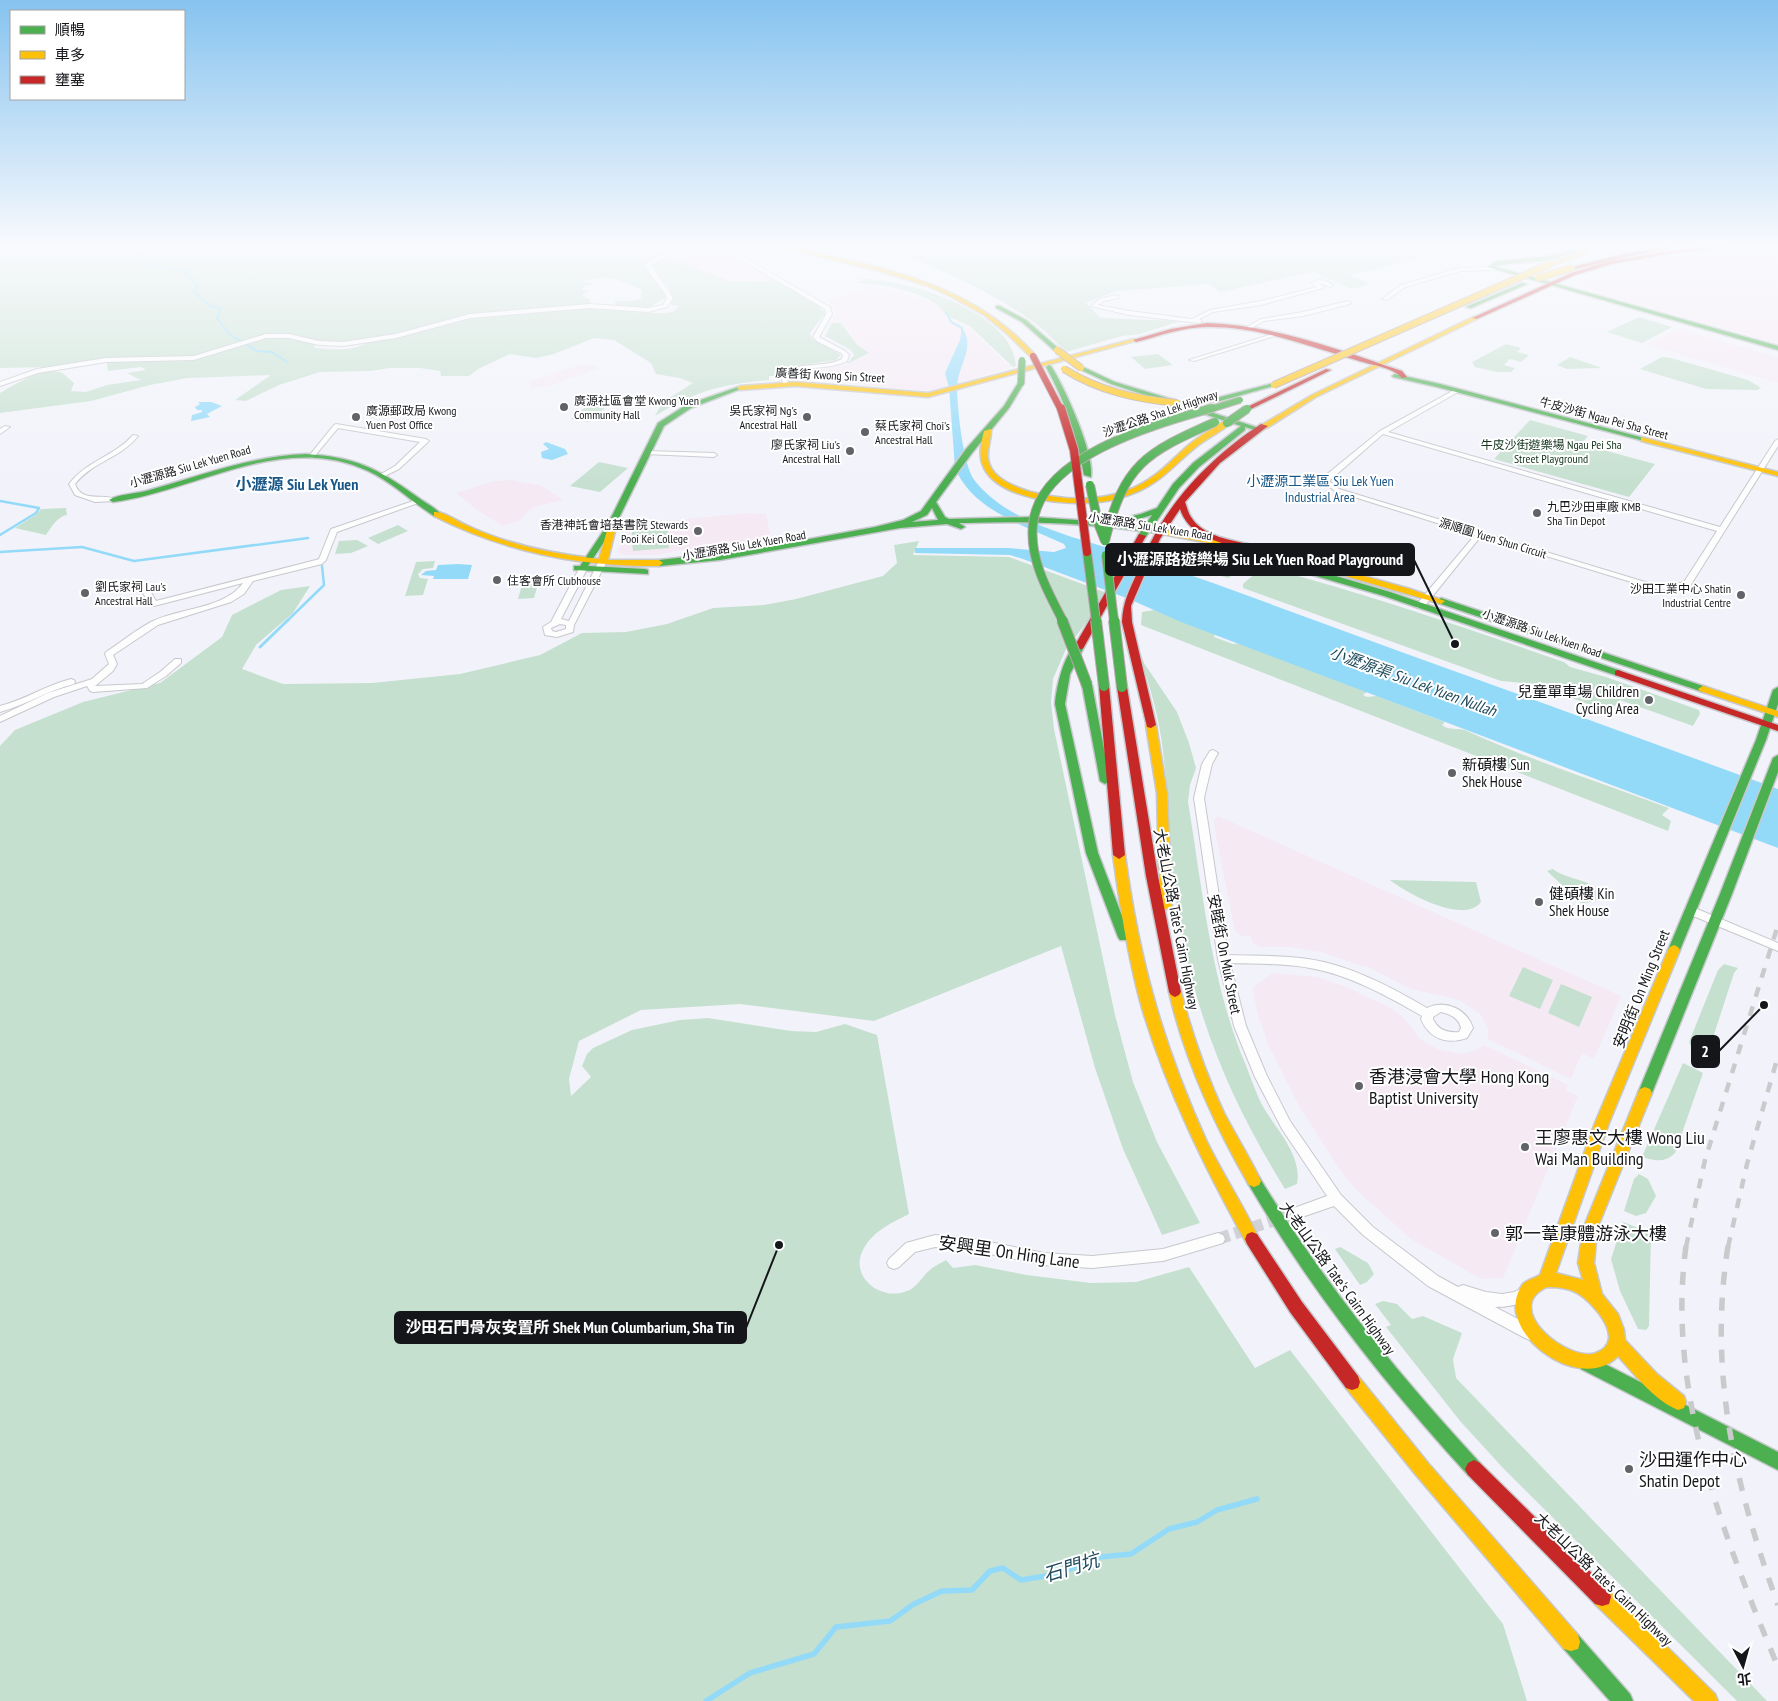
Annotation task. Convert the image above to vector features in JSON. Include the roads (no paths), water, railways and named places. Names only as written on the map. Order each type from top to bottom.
[{"type":"main road","name":"大老山公路 Tate's Cairn Highway","points":[[999,324],[1036,355],[1058,400],[1074,450],[1110,732],[1116,833],[1127,917],[1137,967],[1156,1038],[1178,1100],[1226,1197],[1277,1280],[1350,1381],[1394,1436],[1623,1701]]},
{"type":"main road","name":"大老山公路 Tate's Cairn Highway","points":[[1012,324],[1062,388],[1078,427],[1098,523],[1105,541],[1122,687],[1156,904],[1174,996],[1182,1024],[1216,1111],[1260,1194],[1307,1266],[1384,1367],[1456,1451],[1541,1538],[1708,1701]]},
{"type":"main road","points":[[1028,324],[1081,368],[1113,383],[1258,429]]},
{"type":"main road","name":"沙瀝公路 Sha Lek Highway","points":[[1116,833],[1096,740],[1087,685],[1077,649],[1040,572],[1034,550],[1032,522],[1042,495],[1066,468],[1097,450],[1274,385],[1412,324]]},
{"type":"main road","name":"沙瀝公路 Sha Lek Highway","points":[[1105,541],[1119,490],[1136,469],[1156,452],[1179,438],[1247,409],[1346,362],[1438,324]]},
{"type":"main road","points":[[1137,967],[1096,867],[1066,739],[1060,704],[1061,684],[1067,666],[1109,598],[1157,510],[1191,470],[1246,425],[1280,403],[1369,365],[1454,324]]},
{"type":"main road","points":[[1689,324],[1778,350]]},
{"type":"main road","name":"牛皮沙街 Ngau Pei Sha Street","points":[[938,394],[1174,330],[1207,325],[1248,328],[1369,365],[1400,372],[1404,377],[1431,388],[1760,472],[1778,474]]},
{"type":"main road","points":[[878,529],[924,513],[944,484],[986,437],[1011,402],[1036,355],[1086,384],[1141,400],[1200,402],[1226,398],[1274,385]]},
{"type":"main road","points":[[1165,943],[1164,813],[1150,720],[1128,635],[1127,606],[1158,535],[1175,508],[1205,473],[1258,429],[1369,365]]},
{"type":"main road","name":"廣善街 Kwong Sin Street","points":[[585,565],[612,524],[666,419],[692,403],[742,388],[785,384],[838,387],[921,396],[938,394]]},
{"type":"main road","points":[[986,437],[981,454],[982,462],[993,477],[1015,489],[1053,499],[1087,500],[1120,496],[1150,483],[1202,438],[1247,409]]},
{"type":"main road","name":"小瀝源路 Siu Lek Yuen Road","points":[[113,500],[152,493],[246,463],[278,458],[312,457],[348,461],[368,467],[383,475],[446,519],[488,538],[585,565],[636,572],[688,569],[880,535],[961,527],[973,523]]},
{"type":"main road","name":"牛皮沙街 Ngau Pei Sha Street","points":[[1760,472],[1778,480]]},
{"type":"main road","points":[[932,501],[935,511],[944,521],[961,527]]},
{"type":"main road","points":[[1181,502],[1186,516],[1197,528],[1208,535],[1249,547]]},
{"type":"main road","points":[[1110,524],[1144,516],[1157,510]]},
{"type":"main road","name":"小瀝源路 Siu Lek Yuen Road","points":[[600,566],[690,561],[878,529],[944,521],[1026,526],[1110,524],[1144,533]]},
{"type":"main road","name":"廣善街 Kwong Sin Street","points":[[600,566],[612,524]]},
{"type":"main road","name":"小瀝源路 Siu Lek Yuen Road","points":[[1067,524],[1249,547],[1294,557],[1424,601],[1774,713]]},
{"type":"main road","name":"小瀝源路 Siu Lek Yuen Road","points":[[1158,535],[1288,565],[1424,601],[1778,728]]},
{"type":"main road","name":"安明街 On Ming Street","points":[[1546,1280],[1602,1123],[1766,724],[1774,713],[1778,690]]},
{"type":"main road","points":[[1595,1297],[1586,1262],[1590,1229],[1715,921],[1778,758]]},
{"type":"main road","points":[[1546,1280],[1570,1283],[1595,1297],[1614,1322],[1616,1342],[1613,1350],[1599,1362],[1573,1361],[1558,1355],[1533,1334],[1527,1325],[1523,1306],[1529,1289],[1546,1280]]},
{"type":"main road","points":[[1616,1342],[1650,1380],[1713,1428]]},
{"type":"main road","points":[[1588,1363],[1778,1461]]},
{"type":"street","points":[[0,384],[37,371],[106,360],[194,358],[266,336],[289,336],[319,343],[343,344],[396,336],[439,324]]},
{"type":"street","points":[[785,384],[785,375],[792,371],[832,366],[846,358],[843,352],[820,341],[816,336],[823,324]]},
{"type":"street","points":[[1248,328],[1255,324]]},
{"type":"street","points":[[1192,360],[1275,335]]},
{"type":"street","name":"源順圍 Yuen Shun Circuit","points":[[1453,393],[1382,432],[1328,476],[1325,481],[1327,485],[1337,490],[1480,533],[1645,586],[1670,588],[1687,584],[1778,441]]},
{"type":"street","points":[[312,457],[336,426],[426,441],[417,447],[399,468],[383,475]]},
{"type":"street","points":[[0,432],[7,427]]},
{"type":"street","points":[[1382,432],[1722,530]]},
{"type":"street","name":"小瀝源路 Siu Lek Yuen Road","points":[[113,500],[86,498],[75,491],[72,484],[85,469],[126,444],[135,436]]},
{"type":"street","points":[[647,453],[714,455]]},
{"type":"street","points":[[147,593],[154,604],[250,579],[294,570],[322,560],[334,531],[339,528],[420,501]]},
{"type":"street","points":[[1424,601],[1480,533]]},
{"type":"street","name":"廣善街 Kwong Sin Street","points":[[555,622],[585,565]]},
{"type":"street","name":"廣善街 Kwong Sin Street","points":[[570,624],[600,566]]},
{"type":"street","points":[[178,661],[164,674],[144,686],[93,689],[91,686],[110,670],[112,664],[109,654],[147,626],[176,615],[228,600],[241,592],[250,579]]},
{"type":"street","points":[[555,622],[570,624],[570,630],[565,634],[554,635],[548,633],[547,627],[555,622]]},
{"type":"street","points":[[0,709],[56,686],[79,681],[95,681]]},
{"type":"street","points":[[0,719],[51,695],[95,681]]},
{"type":"street","name":"安睦街 On Muk Street","points":[[1213,754],[1207,764],[1199,798],[1223,960],[1240,1026],[1261,1078],[1286,1125],[1336,1199],[1354,1218],[1396,1254],[1433,1281],[1533,1334]]},
{"type":"street","points":[[1690,910],[1778,947]]},
{"type":"street","points":[[1223,960],[1271,960],[1317,966],[1340,972],[1406,1001],[1428,1014]]},
{"type":"street","points":[[1299,1212],[1336,1199]]},
{"type":"street","name":"安興里 On Hing Lane","points":[[894,1263],[911,1247],[935,1241],[970,1244],[1044,1259],[1092,1262],[1163,1255],[1218,1239]]},
{"type":"street","name":"安睦街 On Muk Street","points":[[1396,1254],[1430,1275],[1480,1298],[1510,1300],[1519,1297],[1529,1289]]},
{"type":"water","name":"小瀝源渠 Siu Lek Yuen Nullah","points":[[962,328],[966,335],[967,349],[958,379],[957,395],[967,463],[975,481],[989,496],[1006,508],[1024,518],[1065,535],[1213,583],[1778,789],[1778,848],[1181,622],[1129,599],[1023,559],[1010,555],[915,553],[915,548],[1008,548],[1054,552],[1066,548],[1064,544],[1018,523],[987,506],[963,483],[955,468],[949,387],[945,373],[960,340]]},
{"type":"water","points":[[198,402],[211,402],[222,406],[207,414],[210,417],[191,421],[192,415],[202,412],[202,410],[197,410],[195,407],[200,404]]},
{"type":"water","points":[[546,442],[565,449],[568,454],[552,460],[542,458],[541,452],[549,449],[543,444]]},
{"type":"water","points":[[438,565],[472,565],[468,579],[433,579],[434,576],[421,575],[426,571],[436,570]]},
{"type":"waterway","points":[[222,324],[229,334],[257,351],[272,352],[287,362]]},
{"type":"waterway","points":[[955,324],[962,328],[962,332]]},
{"type":"waterway","points":[[0,501],[39,508],[36,513],[0,535]]},
{"type":"waterway","points":[[0,552],[82,547],[134,561],[308,538]]},
{"type":"waterway","points":[[287,621],[324,585],[322,566]]},
{"type":"waterway","points":[[260,647],[288,620]]},
{"type":"waterway","name":"石門坑","points":[[706,1701],[750,1673],[814,1654],[836,1627],[890,1621],[914,1604],[942,1591],[972,1590],[990,1571],[1003,1568],[1021,1580],[1058,1574],[1100,1557],[1131,1554],[1169,1529],[1197,1522],[1217,1510],[1257,1499]]},
{"type":"tunnel","points":[[1218,1239],[1299,1212]]},
{"type":"railway","points":[[1686,1247],[1705,1160],[1778,925]]},
{"type":"railway","points":[[1728,1247],[1747,1164],[1778,1056]]},
{"type":"railway","points":[[1686,1246],[1682,1300],[1684,1354],[1692,1408],[1719,1514],[1757,1617],[1778,1667]]},
{"type":"railway","points":[[1728,1246],[1721,1339],[1729,1428],[1749,1517],[1778,1605]]},
{"type":"place","name":"廣源社區會堂 Kwong Yuen Community Hall","points":[[564,407]]},
{"type":"place","name":"廣源郵政局 Kwong Yuen Post Office","points":[[356,417]]},
{"type":"place","name":"吳氏家祠 Ng's Ancestral Hall","points":[[807,417]]},
{"type":"place","name":"蔡氏家祠 Choi's Ancestral Hall","points":[[865,432]]},
{"type":"place","name":"廖氏家祠 Liu's Ancestral Hall","points":[[850,451]]},
{"type":"place","name":"九巴沙田車廠 KMB Sha Tin Depot","points":[[1537,513]]},
{"type":"place","name":"香港神託會培基書院 Stewards Pooi Kei College","points":[[698,531]]},
{"type":"place","name":"住客會所 Clubhouse","points":[[497,580]]},
{"type":"place","name":"劉氏家祠 Lau's Ancestral Hall","points":[[85,593]]},
{"type":"place","name":"沙田工業中心 Shatin Industrial Centre","points":[[1741,595]]},
{"type":"place","name":"小瀝源路遊樂場 Siu Lek Yuen Road Playground","points":[[1455,644]]},
{"type":"place","name":"兒童單車場 Children Cycling Area","points":[[1649,700]]},
{"type":"place","name":"新碩樓 Sun Shek House","points":[[1452,773]]},
{"type":"place","name":"健碩樓 Kin Shek House","points":[[1539,902]]},
{"type":"place","name":"2","points":[[1764,1005]]},
{"type":"place","name":"香港浸會大學 Hong Kong Baptist University","points":[[1359,1086]]},
{"type":"place","name":"王廖惠文大樓 Wong Liu Wai Man Building","points":[[1525,1147]]},
{"type":"place","name":"郭一葦康體游泳大樓","points":[[1495,1233]]},
{"type":"place","name":"沙田石門骨灰安置所 Shek Mun Columbarium, Sha Tin","points":[[779,1245]]},
{"type":"place","name":"沙田運作中心 Shatin Depot","points":[[1629,1469]]},
{"type":"district","name":"小瀝源 Siu Lek Yuen","points":[[297,484]]},
{"type":"district","name":"小瀝源工業區 Siu Lek Yuen Industrial Area","points":[[1320,490]]},
{"type":"park label","name":"牛皮沙街遊樂場 Ngau Pei Sha Street Playground","points":[[1551,451]]}]
